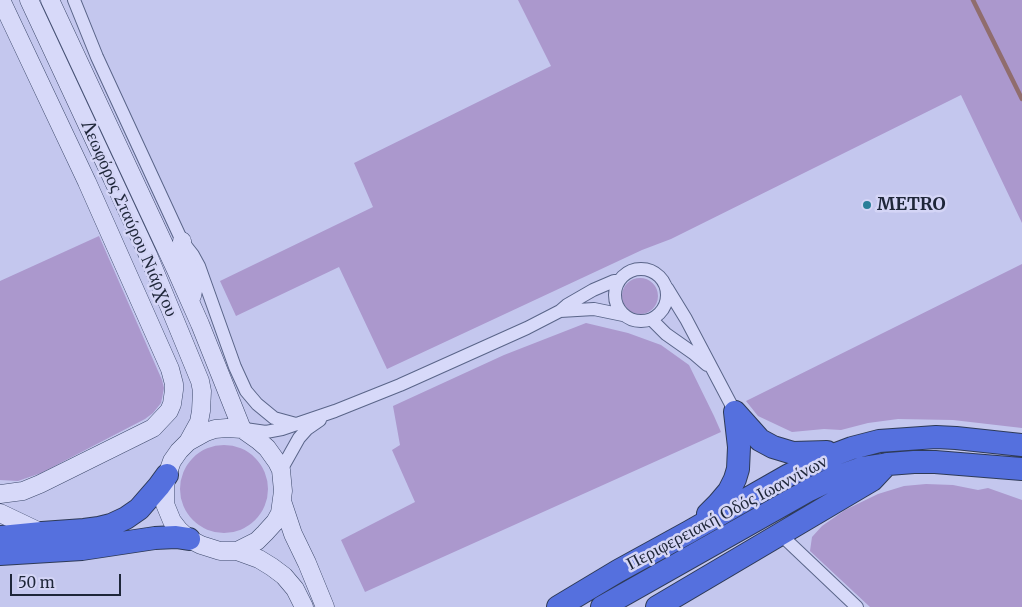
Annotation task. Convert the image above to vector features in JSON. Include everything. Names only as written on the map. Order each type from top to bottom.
[{"type":"highway","points":[[735,412],[760,440],[773,447],[793,453],[843,451]]},
{"type":"highway","points":[[689,532],[718,504],[729,491],[735,479],[740,448],[735,412]]},
{"type":"highway","name":"Περιφερειακή Οδός Ιωαννίνων","points":[[558,607],[789,474],[843,451],[879,441],[922,437],[956,438],[1022,445]]},
{"type":"highway","name":"Περιφερειακή Οδός Ιωαννίνων","points":[[602,607],[721,539],[834,478],[862,468],[888,464],[935,462],[1022,469]]},
{"type":"highway","points":[[657,607],[872,480],[888,464]]},
{"type":"highway","points":[[0,537],[100,528],[118,522],[139,508],[167,475]]},
{"type":"highway","points":[[0,554],[82,549],[156,538],[176,537],[189,539]]},
{"type":"main road","points":[[0,0],[83,173],[170,369],[174,384],[169,411],[152,428],[52,479],[23,491],[0,494]]},
{"type":"main road","name":"Λεωφόρος Σταύρου Νιάρχου","points":[[29,0],[148,255],[200,381],[202,391],[199,422],[188,442]]},
{"type":"main road","name":"Λεωφόρος Σταύρου Νιάρχου","points":[[50,0],[191,304],[242,429]]},
{"type":"main road","points":[[182,241],[192,278],[191,304]]},
{"type":"main road","points":[[237,551],[258,541],[272,526],[280,513],[283,491],[281,470],[267,448],[242,429],[215,429],[188,442],[179,450],[172,461],[167,475],[164,497],[172,522],[189,539],[201,545],[220,551],[237,551],[259,559],[272,567],[284,576],[295,589],[304,607]]},
{"type":"main road","points":[[282,501],[293,534],[325,607]]},
{"type":"main road","points":[[0,513],[42,532]]},
{"type":"street","points":[[74,0],[93,48],[182,241],[199,266],[235,367],[246,391],[257,404],[274,418],[296,424]]},
{"type":"street","points":[[623,315],[616,302],[615,295],[619,280],[624,275],[638,269],[646,269],[659,276],[686,319],[735,412]]},
{"type":"street","points":[[242,429],[266,432],[282,429],[335,411],[400,385],[527,328],[560,311],[593,290],[619,280]]},
{"type":"street","points":[[560,311],[594,309],[644,322],[652,320],[663,310],[667,304],[667,288]]},
{"type":"street","points":[[652,320],[666,334],[693,352],[712,370]]},
{"type":"street","points":[[281,470],[293,448],[307,429],[335,411]]},
{"type":"street","points":[[780,534],[857,607]]},
{"type":"shaded area","points":[[518,0],[1022,0],[1022,223],[961,95],[671,239],[642,250],[387,369],[339,267],[236,316],[220,281],[373,207],[354,163],[551,66]]},
{"type":"shaded area","points":[[99,236],[162,380],[164,388],[161,403],[145,419],[41,473],[18,481],[0,480],[0,281]]},
{"type":"shaded area","points":[[1022,264],[1022,428],[953,420],[898,419],[868,423],[841,430],[824,429],[792,432],[758,416],[746,401]]},
{"type":"shaded area","points":[[640,278],[647,279],[653,283],[657,289],[657,303],[653,309],[647,313],[640,314],[633,313],[627,309],[623,303],[622,296],[623,289],[627,283],[633,279]]},
{"type":"shaded area","points":[[586,323],[628,333],[661,345],[689,365],[721,432],[365,592],[341,540],[415,502],[392,450],[400,445],[393,406],[504,355]]},
{"type":"shaded area","points":[[224,445],[241,448],[249,452],[261,464],[265,472],[268,489],[265,506],[261,514],[249,526],[241,530],[224,533],[207,530],[199,526],[187,514],[183,506],[180,489],[183,472],[187,464],[199,452],[207,448]]},
{"type":"shaded area","points":[[926,484],[953,485],[978,490],[988,488],[1022,500],[1022,607],[870,607],[810,551],[812,537],[822,526],[845,510],[878,494],[904,486]]},
{"type":"waterway","points":[[973,0],[1022,99]]},
{"type":"place","name":"METRO","points":[[867,205]]}]
